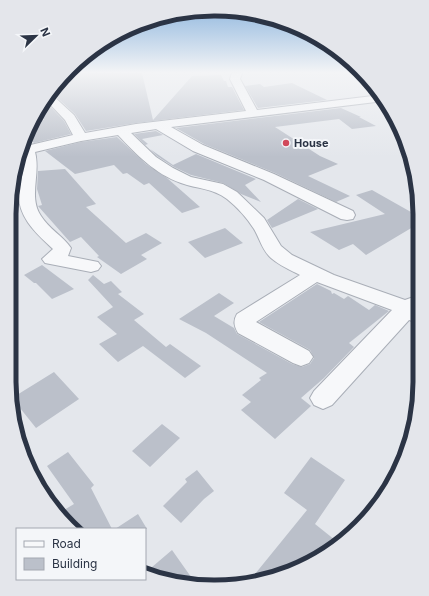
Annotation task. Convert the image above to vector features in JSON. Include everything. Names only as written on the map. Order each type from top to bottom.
[{"type":"street","points":[[53,101],[70,118],[81,137]]},
{"type":"street","points":[[246,101],[253,113]]},
{"type":"street","points":[[27,150],[81,137],[253,113],[359,101]]},
{"type":"street","points":[[159,126],[198,148],[303,193],[346,215]]},
{"type":"street","points":[[122,131],[155,164],[187,181],[208,184],[221,189],[232,196],[260,225],[269,239],[271,248],[281,257],[315,274],[413,307]]},
{"type":"street","points":[[26,155],[32,168],[27,189],[27,204],[35,221],[62,248],[61,253],[52,258],[90,266]]},
{"type":"street","points":[[301,357],[246,326],[245,319],[315,274]]},
{"type":"street","points":[[324,398],[413,310]]},
{"type":"building","points":[[61,101],[149,101],[153,120],[170,101],[239,101],[244,110],[136,123],[86,131],[75,114]]},
{"type":"building","points":[[254,101],[320,101],[258,108]]},
{"type":"building","points":[[49,105],[64,121],[71,134],[34,143],[31,140],[36,127],[40,120],[44,120],[42,117]]},
{"type":"building","points":[[341,108],[376,126],[352,129],[339,119],[275,127],[320,156],[338,164],[308,176],[350,196],[336,202],[275,173],[204,144],[176,128]]},
{"type":"building","points":[[156,131],[163,135],[142,139],[148,144],[145,145],[134,134]]},
{"type":"building","points":[[117,137],[146,164],[167,178],[200,207],[182,213],[149,183],[144,185],[127,173],[123,174],[114,165],[75,174],[45,151],[81,142]]},
{"type":"building","points":[[150,149],[173,165],[196,154],[256,179],[245,185],[261,202],[241,194],[223,183],[191,175],[174,167],[157,156]]},
{"type":"building","points":[[65,169],[96,204],[86,207],[126,243],[146,233],[162,243],[141,255],[147,259],[121,274],[97,257],[99,256],[81,237],[70,242],[38,206],[42,205],[37,189],[38,171]]},
{"type":"building","points":[[372,190],[413,213],[413,227],[366,255],[353,244],[339,250],[310,232],[385,214],[356,195]]},
{"type":"building","points":[[298,199],[318,209],[272,228],[267,220]]},
{"type":"building","points":[[225,228],[243,243],[205,258],[188,242]]},
{"type":"building","points":[[42,265],[74,289],[52,299],[36,283],[24,275]]},
{"type":"building","points":[[93,275],[104,284],[111,281],[122,292],[118,294],[144,314],[134,320],[166,347],[170,344],[201,366],[185,378],[143,346],[118,362],[99,344],[117,334],[97,317],[113,307],[88,280]]},
{"type":"building","points":[[317,284],[331,291],[332,294],[334,293],[344,299],[348,296],[369,310],[375,305],[389,311],[349,343],[354,347],[324,378],[301,398],[311,406],[275,439],[241,410],[251,402],[242,395],[261,380],[259,378],[267,373],[206,333],[179,319],[219,293],[234,303],[214,316],[234,328],[237,334],[292,364],[302,367],[310,364],[314,358],[310,350],[259,322]]},
{"type":"building","points":[[54,372],[79,399],[36,428],[18,405],[16,395]]},
{"type":"building","points":[[162,424],[180,438],[150,467],[132,451]]},
{"type":"building","points":[[68,452],[94,485],[91,488],[111,528],[81,528],[74,522],[64,510],[74,504],[47,466]]},
{"type":"building","points":[[311,457],[345,480],[315,524],[334,540],[325,547],[302,560],[254,576],[307,510],[284,493]]},
{"type":"building","points":[[197,470],[214,491],[204,499],[181,523],[163,506],[187,482],[185,479]]},
{"type":"building","points":[[138,514],[147,529],[146,528],[117,528]]},
{"type":"building","points":[[172,550],[192,578],[163,573],[150,569]]},
{"type":"place","name":"House","points":[[286,143]]}]
